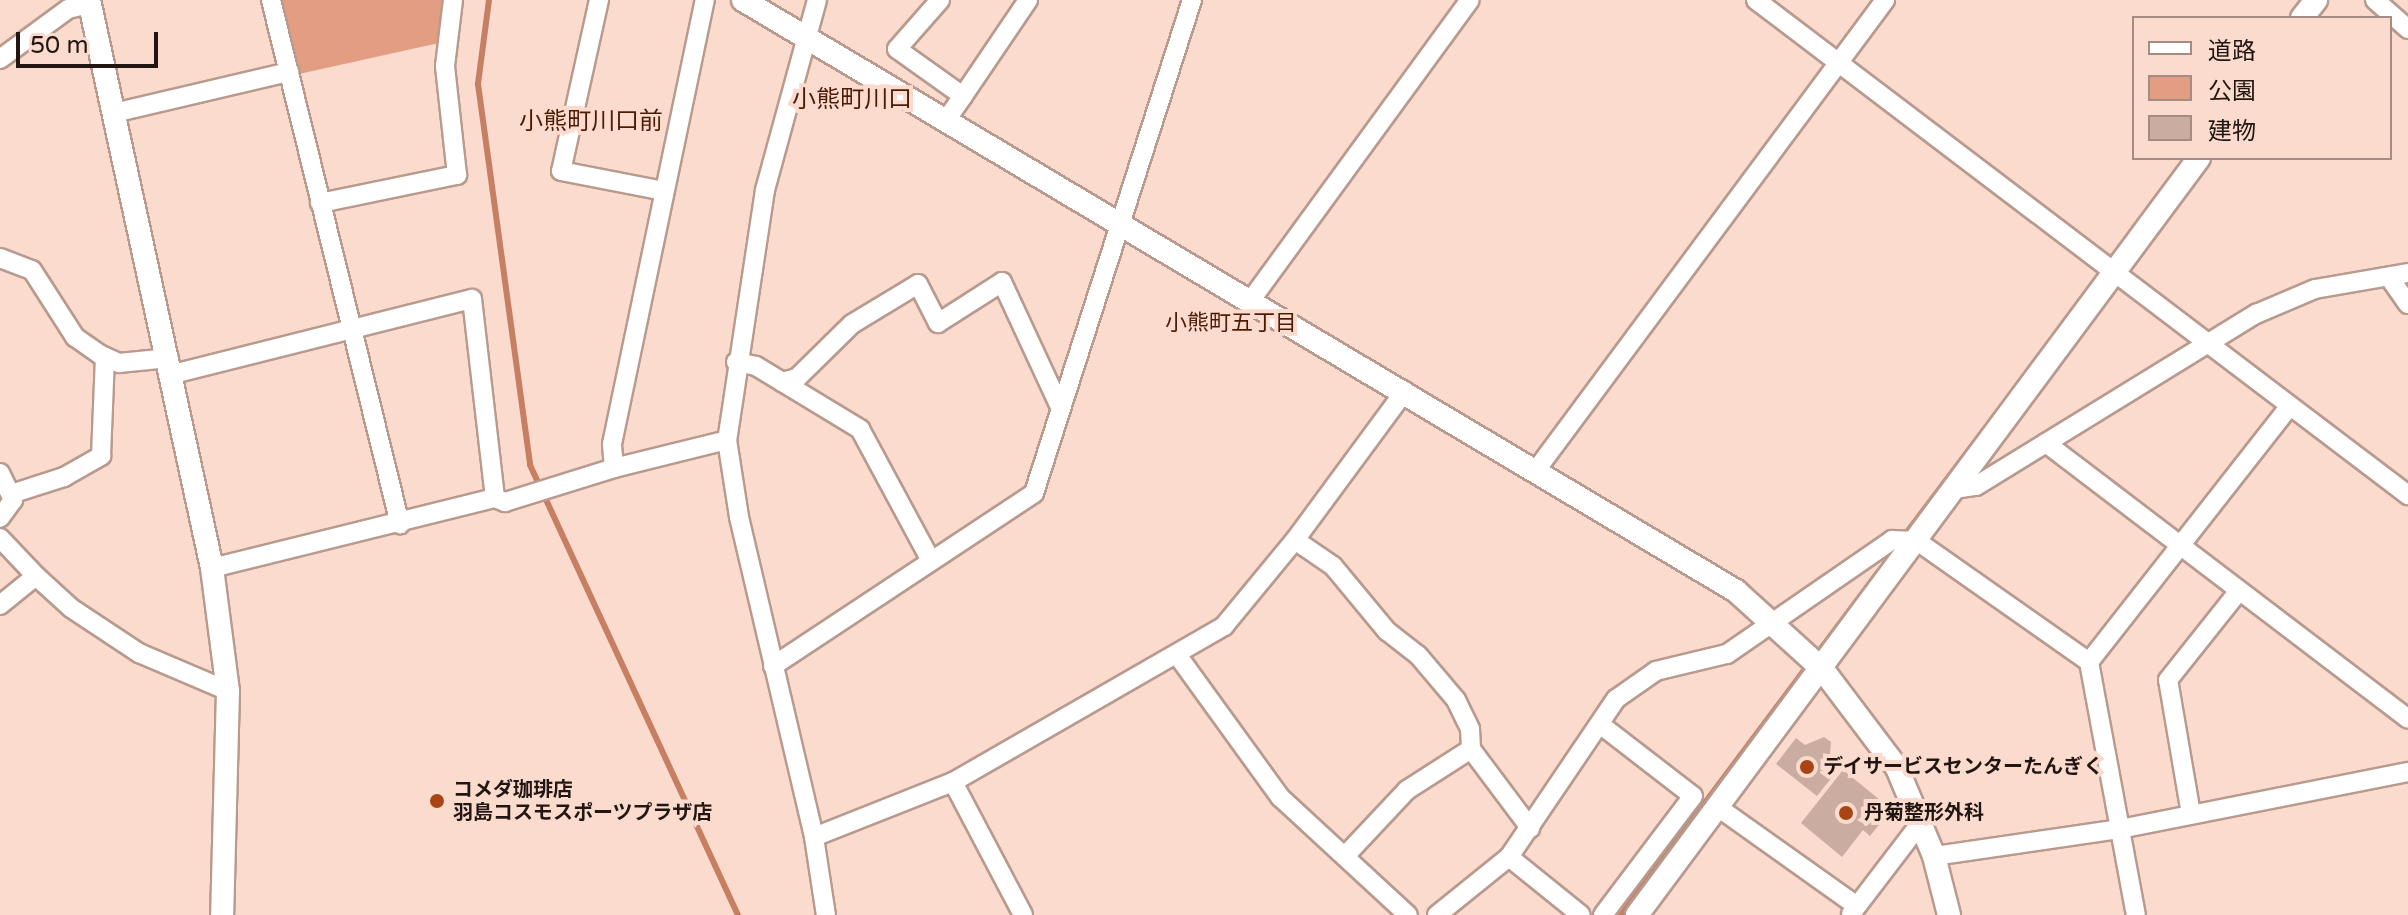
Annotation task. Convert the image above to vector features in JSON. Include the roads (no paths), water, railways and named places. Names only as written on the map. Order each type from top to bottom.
[{"type":"street","points":[[271,0],[349,329],[400,524]]},
{"type":"street","points":[[320,203],[457,175],[445,66],[453,0]]},
{"type":"street","points":[[599,0],[561,171],[664,191]]},
{"type":"street","points":[[614,468],[612,444],[705,0]]},
{"type":"street","points":[[743,0],[1674,550],[1776,624],[1823,670],[1897,768],[1922,821],[1949,915]]},
{"type":"street","points":[[817,0],[765,190],[736,362],[727,440],[773,666],[814,837],[826,915]]},
{"type":"street","points":[[940,0],[897,49],[963,96]]},
{"type":"street","points":[[946,120],[1028,0]]},
{"type":"street","points":[[773,666],[1034,493],[1192,0]]},
{"type":"street","points":[[1251,300],[1470,0]]},
{"type":"street","points":[[1756,0],[2408,495]]},
{"type":"street","points":[[1537,469],[1885,0]]},
{"type":"street","points":[[2304,16],[2316,0]]},
{"type":"street","points":[[2375,0],[2408,29]]},
{"type":"street","points":[[0,59],[68,9],[89,2],[171,366],[212,568],[228,691],[222,915]]},
{"type":"street","points":[[114,113],[289,72]]},
{"type":"street","points":[[1603,915],[1707,805],[1823,670],[2198,160]]},
{"type":"street","points":[[0,258],[32,270],[75,337],[119,363],[171,366],[349,329],[472,299],[495,498]]},
{"type":"street","points":[[1954,489],[1976,486],[2256,314],[2315,289],[2399,275],[2408,304]]},
{"type":"street","points":[[782,382],[797,378],[852,324],[918,284],[938,323],[1002,282],[1061,409]]},
{"type":"street","points":[[11,494],[64,477],[101,456],[105,357]]},
{"type":"street","points":[[736,362],[756,366],[860,429],[931,561]]},
{"type":"street","points":[[814,837],[953,782],[1178,656],[1224,626],[1295,540],[1405,391]]},
{"type":"street","points":[[2089,662],[2290,406]]},
{"type":"street","points":[[212,568],[400,524],[495,498],[516,499],[614,468],[727,440]]},
{"type":"street","points":[[2046,443],[2408,719]]},
{"type":"street","points":[[0,473],[13,500],[0,518]]},
{"type":"street","points":[[0,538],[71,608],[139,653],[228,691]]},
{"type":"street","points":[[1295,540],[1333,566],[1387,631],[1418,655],[1456,700],[1470,729],[1471,749],[1530,828]]},
{"type":"street","points":[[1437,915],[1509,857],[1616,699],[1656,671],[1727,654],[1776,624],[1875,548],[1892,540],[1917,541],[2089,662],[2136,915]]},
{"type":"street","points":[[0,605],[36,576]]},
{"type":"street","points":[[2191,814],[2168,680],[2238,592]]},
{"type":"street","points":[[1178,656],[1280,797],[1408,915]]},
{"type":"street","points":[[1601,725],[1853,911],[1922,821]]},
{"type":"street","points":[[1346,855],[1407,790],[1471,749]]},
{"type":"street","points":[[1934,856],[2120,829],[2408,772]]},
{"type":"street","points":[[953,782],[1023,915]]},
{"type":"street","points":[[1637,915],[1707,805]]},
{"type":"street","points":[[1509,857],[1581,915]]},
{"type":"waterway","points":[[489,0],[478,84],[530,465],[738,915]]},
{"type":"waterway","points":[[1904,536],[1984,430]]},
{"type":"waterway","points":[[1816,655],[1879,571]]},
{"type":"waterway","points":[[1621,915],[1809,664]]},
{"type":"place","name":"デイサービスセンターたんぎく","points":[[1807,767]]},
{"type":"place","name":"コメダ珈琲店 羽島コスモスポーツプラザ店","points":[[437,801]]},
{"type":"place","name":"丹菊整形外科","points":[[1846,813]]},
{"type":"district","name":"小熊町川口","points":[[852,100]]},
{"type":"district","name":"小熊町川口前","points":[[591,122]]},
{"type":"district","name":"小熊町五丁目","points":[[1231,324]]}]
